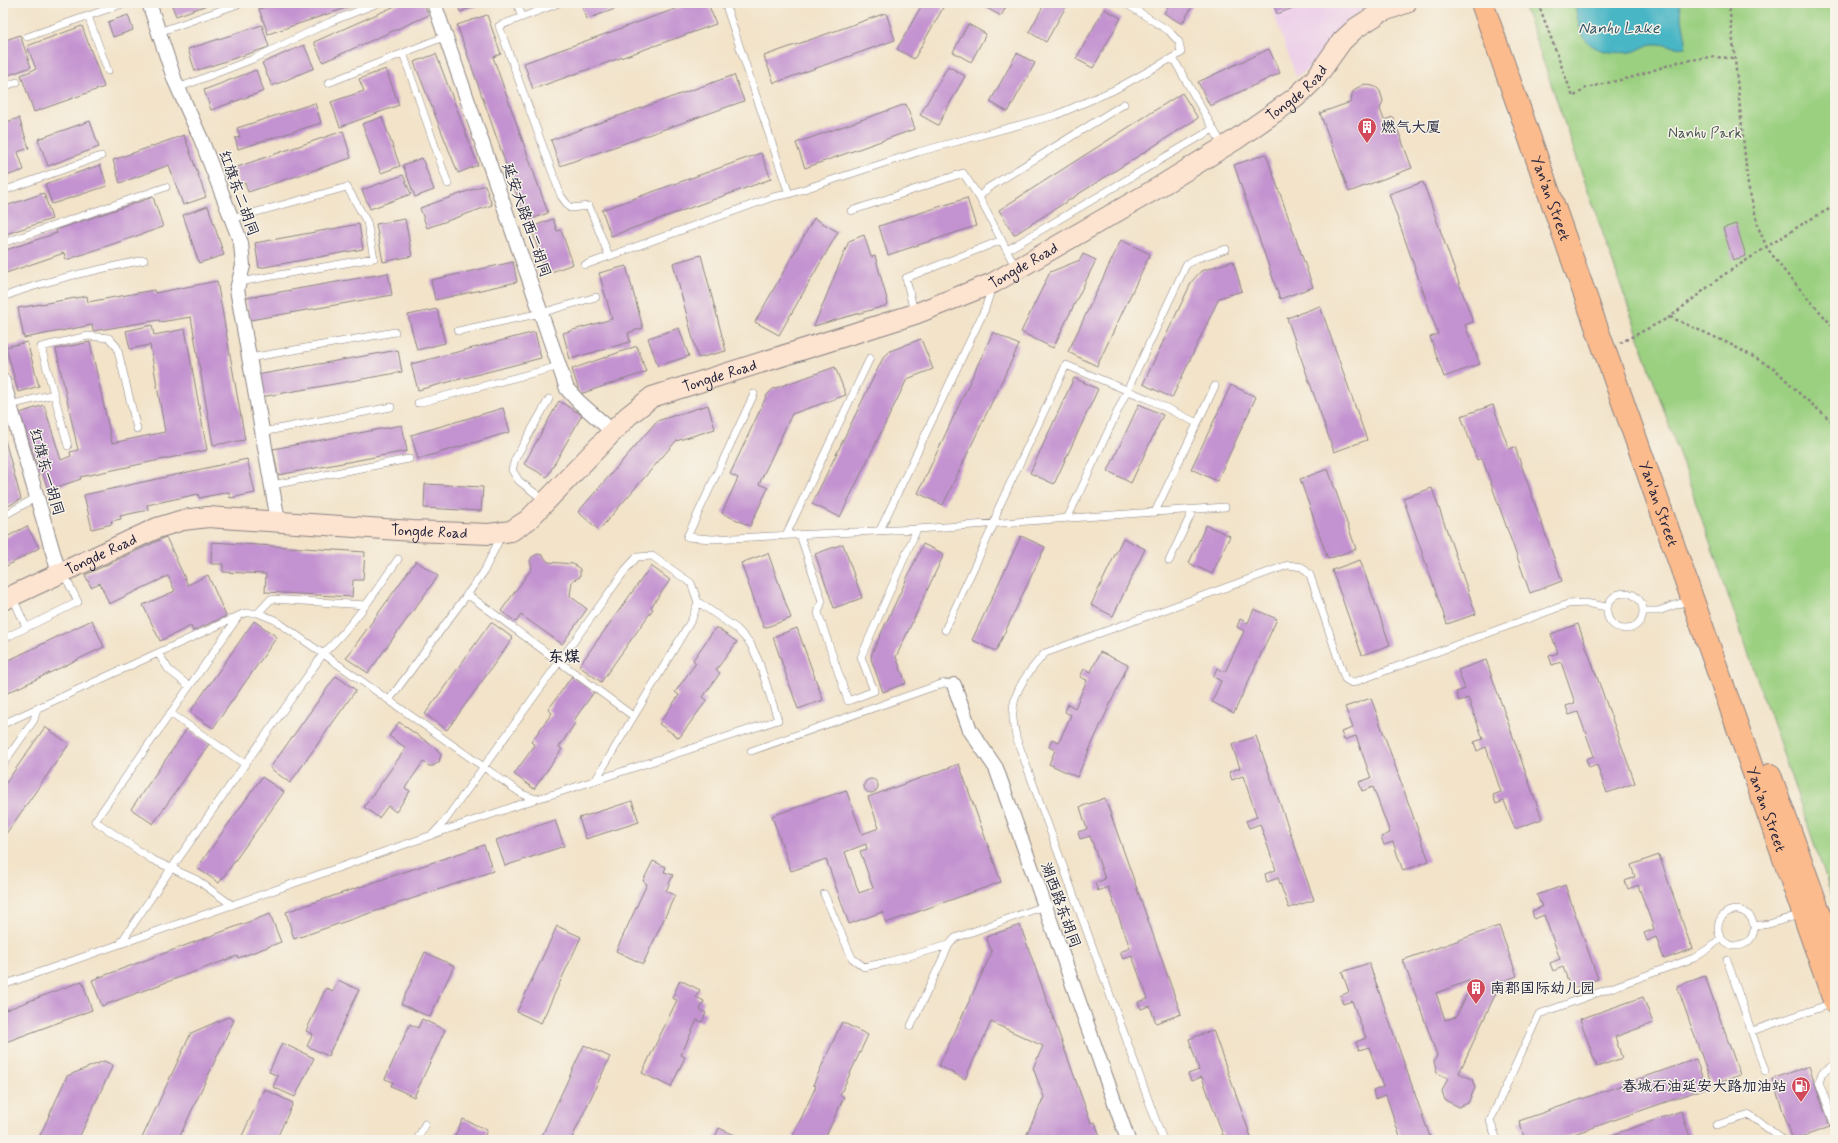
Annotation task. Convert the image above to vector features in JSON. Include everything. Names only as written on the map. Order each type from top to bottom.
[{"type":"main road","name":"Yan'an Street","points":[[1482,3],[1835,1003]]},
{"type":"main road","name":"Yan'an Street","points":[[1497,3],[1835,956]]},
{"type":"street","name":"红旗东二胡同","points":[[149,3],[178,88],[201,139],[241,243],[243,266],[237,289],[278,521]]},
{"type":"street","name":"延安大路西二胡同","points":[[434,3],[567,389],[579,402],[613,432]]},
{"type":"street","name":"Tongde Road","points":[[7,598],[157,528],[183,520],[208,518],[278,521],[413,531],[488,534],[511,531],[528,520],[628,416],[652,396],[915,314],[993,283],[1154,190],[1224,147],[1295,98],[1315,79],[1342,41],[1356,28],[1381,12],[1406,3]]},
{"type":"street","name":"红旗东一胡同","points":[[3,381],[59,573]]},
{"type":"street","name":"湖西路东胡同","points":[[954,686],[970,730],[996,768],[1128,1140]]},
{"type":"lane","points":[[27,37],[125,3]]},
{"type":"lane","points":[[159,32],[241,3]]},
{"type":"lane","points":[[178,88],[253,59],[330,22],[378,3]]},
{"type":"lane","points":[[517,3],[522,16]]},
{"type":"lane","points":[[559,3],[498,26],[561,196],[570,208],[589,206],[609,256]]},
{"type":"lane","points":[[725,3],[789,194]]},
{"type":"lane","points":[[585,265],[773,197],[789,194],[918,152],[1056,115],[1114,90],[1181,53],[1179,42],[1169,31],[1125,3]]},
{"type":"lane","points":[[88,16],[108,71]]},
{"type":"lane","points":[[328,82],[446,36]]},
{"type":"lane","points":[[403,53],[448,184]]},
{"type":"lane","points":[[1173,58],[1224,147]]},
{"type":"lane","points":[[3,87],[17,82]]},
{"type":"lane","points":[[979,197],[988,188],[1124,104]]},
{"type":"lane","points":[[1007,250],[1213,129]]},
{"type":"lane","points":[[3,191],[101,156]]},
{"type":"lane","points":[[851,211],[963,173],[979,197],[1017,270]]},
{"type":"lane","points":[[3,243],[166,187]]},
{"type":"lane","points":[[231,218],[346,187],[367,222],[374,258],[239,282]]},
{"type":"lane","points":[[915,314],[906,278],[1002,240]]},
{"type":"lane","points":[[1067,519],[1186,265],[1195,259],[1226,249]]},
{"type":"lane","points":[[3,297],[40,284],[144,260]]},
{"type":"lane","points":[[880,530],[985,309],[993,283]]},
{"type":"lane","points":[[458,331],[541,313],[596,297]]},
{"type":"lane","points":[[249,358],[395,332]]},
{"type":"lane","points":[[68,446],[41,347],[88,336],[109,338],[117,346],[137,429]]},
{"type":"lane","points":[[786,535],[870,358]]},
{"type":"lane","points":[[945,630],[994,524],[998,509],[1066,365],[1148,399],[1197,423]]},
{"type":"lane","points":[[418,403],[560,366]]},
{"type":"lane","points":[[1155,512],[1215,386]]},
{"type":"lane","points":[[10,406],[54,394]]},
{"type":"lane","points":[[754,394],[687,537],[712,539],[917,529],[1225,507]]},
{"type":"lane","points":[[546,502],[519,481],[512,470],[515,459],[549,399]]},
{"type":"lane","points":[[262,432],[391,407]]},
{"type":"lane","points":[[272,485],[409,458]]},
{"type":"lane","points":[[3,516],[37,497]]},
{"type":"lane","points":[[1169,561],[1193,510]]},
{"type":"lane","points":[[800,534],[822,601],[818,614],[848,701],[874,691],[861,657],[917,529]]},
{"type":"lane","points":[[389,700],[483,573],[503,532]]},
{"type":"lane","points":[[3,985],[536,799],[778,720],[759,662],[750,643],[737,629],[698,602],[691,582],[652,556],[637,557],[626,569],[444,822],[432,835]]},
{"type":"lane","points":[[120,944],[171,869],[323,654],[342,635],[366,606],[398,559]]},
{"type":"lane","points":[[1163,1140],[1016,737],[1012,712],[1017,691],[1028,672],[1045,653],[1288,565],[1302,566],[1310,575],[1345,679],[1352,683],[1568,604],[1585,603],[1607,607]]},
{"type":"lane","points":[[3,639],[78,602],[68,582],[59,573]]},
{"type":"lane","points":[[1627,592],[1639,598],[1644,611],[1638,623],[1628,629],[1621,629],[1612,623],[1608,618],[1607,607],[1614,596],[1627,592]]},
{"type":"lane","points":[[468,594],[634,716]]},
{"type":"lane","points":[[7,598],[26,627]]},
{"type":"lane","points":[[258,613],[272,599],[366,606]]},
{"type":"lane","points":[[1644,611],[1658,611],[1692,599]]},
{"type":"lane","points":[[595,781],[692,619],[698,602]]},
{"type":"lane","points":[[3,724],[245,613],[258,613],[275,620],[522,794],[536,799]]},
{"type":"lane","points":[[232,905],[197,880],[151,859],[96,821],[238,617]]},
{"type":"lane","points":[[158,653],[169,670],[189,686]]},
{"type":"lane","points":[[752,751],[944,683],[954,686]]},
{"type":"lane","points":[[3,764],[34,720],[37,709]]},
{"type":"lane","points":[[170,713],[245,764]]},
{"type":"lane","points":[[824,894],[852,958],[864,967],[949,945]]},
{"type":"lane","points":[[911,1026],[949,945],[955,938],[1044,906]]},
{"type":"lane","points":[[1732,910],[1738,910],[1748,914],[1754,926],[1750,939],[1745,944],[1732,946],[1721,938],[1717,927],[1722,916],[1732,910]]},
{"type":"lane","points":[[1754,926],[1769,924],[1803,913]]},
{"type":"lane","points":[[1497,1140],[1490,1121],[1539,1014],[1694,958],[1721,938]]},
{"type":"lane","points":[[1727,960],[1765,1071]]},
{"type":"lane","points":[[1752,1031],[1835,1003]]},
{"type":"lane","points":[[1835,1064],[1822,1073],[1819,1082],[1835,1126]]},
{"type":"lane","points":[[1716,1125],[1750,1115],[1783,1140]]},
{"type":"lane","points":[[417,1140],[425,1124]]},
{"type":"path","points":[[1538,3],[1572,97],[1586,88],[1633,77],[1678,62],[1710,57],[1735,58]]},
{"type":"path","points":[[1729,3],[1749,191],[1759,229],[1767,248],[1786,273],[1835,329]]},
{"type":"path","points":[[1618,344],[1670,317],[1722,276],[1807,221],[1835,206]]},
{"type":"path","points":[[1670,317],[1728,343],[1774,368],[1800,394],[1835,424]]},
{"type":"shaded area","points":[[1270,3],[1378,3],[1362,10],[1348,21],[1334,35],[1310,68],[1296,77]]},
{"type":"green space","name":"Nanhu Park","points":[[1523,3],[1835,3],[1835,904]]},
{"type":"water","name":"Nanhu Lake","points":[[1574,3],[1679,3],[1686,40],[1685,47],[1654,44],[1624,53],[1610,52],[1596,48],[1585,39],[1582,33]]},
{"type":"building","points":[[171,3],[213,3],[176,16]]},
{"type":"building","points":[[278,3],[361,3],[268,34],[259,9]]},
{"type":"building","points":[[402,3],[423,3],[429,15],[323,62],[314,42]]},
{"type":"building","points":[[457,3],[482,3],[482,4],[460,12]]},
{"type":"building","points":[[581,3],[632,3],[587,19]]},
{"type":"building","points":[[692,3],[708,3],[716,24],[533,89],[524,63]]},
{"type":"building","points":[[923,3],[934,3],[943,8],[914,59],[897,49]]},
{"type":"building","points":[[985,3],[1008,3],[1001,16],[983,6]]},
{"type":"building","points":[[1045,3],[1068,3],[1046,42],[1029,32]]},
{"type":"building","points":[[1170,3],[1194,3],[1182,24],[1164,13]]},
{"type":"building","points":[[1273,3],[1306,3],[1277,14]]},
{"type":"building","points":[[1104,9],[1121,18],[1093,68],[1076,59]]},
{"type":"building","points":[[886,13],[895,40],[774,83],[764,56]]},
{"type":"building","points":[[128,15],[133,30],[113,37],[108,22]]},
{"type":"building","points":[[487,15],[501,54],[493,57],[548,213],[526,221],[457,25]]},
{"type":"building","points":[[968,24],[986,34],[971,62],[953,52]]},
{"type":"building","points":[[262,25],[269,47],[195,71],[188,49]]},
{"type":"building","points":[[82,26],[104,87],[34,112],[21,75],[36,69],[27,46]]},
{"type":"building","points":[[20,35],[31,67],[3,77],[3,41]]},
{"type":"building","points":[[304,45],[314,68],[272,86],[262,63]]},
{"type":"building","points":[[1269,49],[1280,73],[1210,106],[1198,82]]},
{"type":"building","points":[[1017,53],[1035,63],[1008,112],[990,102]]},
{"type":"building","points":[[436,54],[478,165],[458,173],[414,62]]},
{"type":"building","points":[[948,66],[965,76],[938,125],[920,115]]},
{"type":"building","points":[[386,69],[399,105],[340,127],[331,102],[364,91],[359,79]]},
{"type":"building","points":[[256,70],[264,91],[211,110],[204,90]]},
{"type":"building","points":[[734,75],[744,101],[560,166],[551,140]]},
{"type":"building","name":"燃气大厦","points":[[1365,84],[1376,87],[1380,91],[1383,101],[1380,109],[1384,120],[1393,117],[1412,168],[1349,192],[1320,113],[1351,102],[1352,94],[1355,89]]},
{"type":"building","points":[[1182,93],[1198,118],[1014,235],[999,210]]},
{"type":"building","points":[[315,103],[321,123],[238,149],[235,138],[240,137],[237,128]]},
{"type":"building","points":[[906,104],[915,129],[805,168],[796,143]]},
{"type":"building","points":[[382,117],[400,166],[381,173],[362,124]]},
{"type":"building","points":[[19,118],[29,148],[18,152],[24,170],[3,177],[3,152],[7,151],[3,138],[3,123]]},
{"type":"building","points":[[90,121],[99,147],[48,166],[38,139]]},
{"type":"building","points":[[343,131],[351,158],[248,192],[245,183],[239,185],[234,168]]},
{"type":"building","points":[[184,135],[206,197],[183,205],[169,165],[120,183],[113,160]]},
{"type":"building","points":[[761,153],[771,179],[611,236],[602,210]]},
{"type":"building","points":[[1266,154],[1313,287],[1280,299],[1234,165]]},
{"type":"building","points":[[422,158],[434,190],[415,197],[403,165]]},
{"type":"building","points":[[100,165],[107,186],[52,204],[45,184]]},
{"type":"building","points":[[403,175],[411,194],[370,209],[362,190]]},
{"type":"building","points":[[1423,182],[1473,322],[1465,325],[1480,364],[1444,377],[1430,337],[1438,334],[1389,194]]},
{"type":"building","points":[[485,185],[492,205],[427,228],[420,208]]},
{"type":"building","points":[[44,193],[52,219],[3,235],[3,207]]},
{"type":"building","points":[[153,197],[163,227],[66,260],[64,253],[3,274],[3,251],[57,233],[56,230]]},
{"type":"building","points":[[967,198],[976,226],[888,255],[879,226]]},
{"type":"building","points":[[208,206],[224,255],[199,263],[183,215]]},
{"type":"building","points":[[814,218],[838,232],[779,335],[755,322]]},
{"type":"building","points":[[405,219],[412,256],[383,262],[376,224]]},
{"type":"building","points":[[553,219],[557,231],[561,230],[573,264],[546,274],[531,227]]},
{"type":"building","points":[[359,224],[363,249],[259,268],[255,243]]},
{"type":"building","points":[[1736,224],[1746,256],[1733,260],[1723,228]]},
{"type":"building","points":[[864,235],[871,257],[875,256],[888,303],[885,306],[814,326],[849,241]]},
{"type":"building","points":[[1121,240],[1150,254],[1097,366],[1068,352]]},
{"type":"building","points":[[1083,254],[1096,260],[1053,348],[1021,332],[1050,272],[1080,260]]},
{"type":"building","points":[[701,255],[726,351],[698,358],[673,263]]},
{"type":"building","points":[[1233,261],[1242,291],[1219,298],[1172,398],[1143,384],[1192,281],[1201,271]]},
{"type":"building","points":[[513,262],[517,282],[435,300],[431,280]]},
{"type":"building","points":[[626,266],[643,328],[628,333],[630,342],[570,359],[563,333],[612,319],[599,273]]},
{"type":"building","points":[[388,273],[392,295],[250,320],[246,298]]},
{"type":"building","points":[[217,281],[245,440],[213,445],[191,317],[160,322],[159,320],[93,331],[92,325],[24,338],[18,308],[87,296],[88,302],[154,290],[155,293]]},
{"type":"building","points":[[1320,306],[1367,440],[1334,452],[1287,318]]},
{"type":"building","points":[[437,309],[445,343],[417,350],[408,315]]},
{"type":"building","points":[[152,325],[154,335],[185,329],[207,450],[80,477],[81,479],[48,490],[41,469],[38,469],[20,413],[44,405],[61,460],[71,456],[70,452],[78,450],[56,349],[90,342],[112,443],[165,432],[150,345],[130,349],[126,331]]},
{"type":"building","points":[[679,328],[689,356],[658,366],[648,338]]},
{"type":"building","points":[[535,332],[541,358],[418,390],[411,364]]},
{"type":"building","points":[[993,332],[1019,345],[943,505],[918,493]]},
{"type":"building","points":[[921,339],[933,369],[907,379],[840,517],[812,504],[883,358],[890,351]]},
{"type":"building","points":[[27,342],[39,386],[18,392],[6,347]]},
{"type":"building","points":[[637,346],[646,372],[580,394],[572,369]]},
{"type":"building","points":[[398,350],[402,372],[261,397],[257,375]]},
{"type":"building","points":[[835,367],[846,395],[792,414],[759,484],[768,488],[750,526],[722,513],[738,478],[730,474],[767,395],[773,389]]},
{"type":"building","points":[[1074,378],[1098,389],[1054,484],[1030,473]]},
{"type":"building","points":[[1231,385],[1256,397],[1217,481],[1191,469]]},
{"type":"building","points":[[559,401],[582,415],[547,477],[524,464]]},
{"type":"building","points":[[1139,404],[1163,415],[1131,483],[1108,471]]},
{"type":"building","points":[[708,405],[715,429],[676,441],[599,530],[578,512],[656,422]]},
{"type":"building","points":[[1493,405],[1509,449],[1515,447],[1562,581],[1530,593],[1482,458],[1477,460],[1461,416]]},
{"type":"building","points":[[503,408],[510,432],[418,459],[411,435]]},
{"type":"building","points":[[402,425],[407,451],[278,475],[273,449]]},
{"type":"building","points":[[3,433],[21,499],[3,509]]},
{"type":"building","points":[[247,459],[255,493],[230,498],[229,492],[199,498],[198,494],[147,505],[148,510],[120,516],[121,519],[111,521],[112,524],[92,529],[84,495]]},
{"type":"building","points":[[1328,469],[1356,549],[1328,559],[1300,479]]},
{"type":"building","points":[[425,484],[483,487],[481,511],[424,508]]},
{"type":"building","points":[[1432,488],[1476,614],[1447,624],[1403,498]]},
{"type":"building","points":[[1206,525],[1230,536],[1212,574],[1189,563]]},
{"type":"building","points":[[27,526],[39,548],[3,568],[3,539]]},
{"type":"building","points":[[1021,536],[1045,547],[996,651],[972,640]]},
{"type":"building","points":[[166,537],[188,585],[208,575],[226,616],[193,631],[191,626],[160,641],[143,605],[175,591],[168,576],[109,604],[100,583],[91,587],[85,575]]},
{"type":"building","points":[[1123,538],[1145,549],[1113,616],[1091,605]]},
{"type":"building","points":[[212,542],[365,552],[363,580],[353,580],[352,597],[265,592],[266,574],[223,572],[223,564],[211,564]]},
{"type":"building","points":[[843,544],[862,598],[834,608],[815,554]]},
{"type":"building","points":[[923,544],[944,554],[896,657],[906,683],[883,692],[871,659],[872,653]]},
{"type":"building","points":[[768,553],[791,618],[764,628],[741,563]]},
{"type":"building","points":[[538,554],[542,555],[548,562],[573,564],[580,569],[580,577],[572,581],[570,596],[587,609],[562,644],[521,615],[516,622],[501,611],[532,568],[530,561],[532,557]]},
{"type":"building","points":[[1360,560],[1390,645],[1362,655],[1332,570]]},
{"type":"building","points":[[416,561],[438,576],[368,673],[346,658]]},
{"type":"building","points":[[651,566],[670,580],[651,607],[653,609],[601,682],[579,666]]},
{"type":"building","points":[[1254,609],[1277,619],[1234,713],[1212,702],[1221,681],[1213,677],[1217,668],[1225,672],[1244,631],[1237,627],[1240,619],[1248,623]]},
{"type":"building","points":[[92,620],[104,647],[3,695],[3,663]]},
{"type":"building","points":[[254,621],[277,637],[213,728],[190,712]]},
{"type":"building","points":[[491,622],[513,638],[447,730],[425,714]]},
{"type":"building","points":[[1578,624],[1635,783],[1607,793],[1597,765],[1589,768],[1586,759],[1594,756],[1578,712],[1569,715],[1566,706],[1575,703],[1561,662],[1552,665],[1549,656],[1558,653],[1551,634]]},
{"type":"building","points":[[716,627],[737,642],[716,670],[720,673],[703,697],[707,700],[679,738],[659,724],[679,695],[675,692],[696,663],[693,660]]},
{"type":"building","points":[[797,628],[823,700],[798,709],[773,637]]},
{"type":"building","points":[[1100,652],[1128,665],[1077,777],[1049,764],[1055,750],[1049,747],[1052,739],[1059,742],[1071,715],[1065,712],[1068,704],[1075,708],[1087,680],[1080,677],[1084,669],[1091,672]]},
{"type":"building","points":[[1486,660],[1542,819],[1515,829],[1504,801],[1496,804],[1493,795],[1501,792],[1486,747],[1477,751],[1474,742],[1483,739],[1468,698],[1459,701],[1456,692],[1465,689],[1458,670]]},
{"type":"building","points":[[336,676],[356,690],[290,783],[270,768]]},
{"type":"building","points":[[572,676],[594,692],[574,720],[576,722],[559,747],[562,749],[534,789],[514,774],[535,745],[531,742],[552,713],[548,710]]},
{"type":"building","points":[[1371,698],[1429,861],[1403,871],[1393,842],[1384,845],[1381,837],[1390,833],[1373,787],[1362,791],[1359,782],[1371,778],[1356,736],[1344,740],[1341,732],[1353,728],[1345,707]]},
{"type":"building","points":[[399,722],[437,749],[441,755],[439,762],[433,766],[429,766],[423,762],[405,788],[410,791],[396,812],[388,806],[379,818],[364,807],[406,748],[389,736]]},
{"type":"building","points":[[45,727],[69,744],[3,838],[3,787]]},
{"type":"building","points":[[187,729],[209,744],[153,824],[131,809]]},
{"type":"building","points":[[1256,736],[1314,900],[1289,908],[1278,878],[1267,882],[1265,874],[1276,870],[1260,824],[1249,828],[1246,821],[1257,817],[1243,776],[1232,780],[1229,772],[1240,768],[1232,745]]},
{"type":"building","points":[[959,764],[1001,882],[886,923],[882,912],[849,924],[826,859],[791,871],[772,816],[846,790],[862,834],[879,828],[868,797]],"holes":[[[866,844],[867,849],[860,851],[873,888],[859,893],[845,852]]]},
{"type":"building","points":[[262,777],[284,792],[219,883],[197,868]]},
{"type":"building","points":[[868,779],[874,779],[878,783],[878,789],[874,793],[868,793],[864,789],[864,783]]},
{"type":"building","points":[[1105,798],[1181,1014],[1156,1023],[1150,1006],[1141,1009],[1138,1002],[1148,999],[1132,956],[1123,959],[1120,952],[1130,948],[1108,887],[1098,891],[1095,883],[1105,879],[1090,836],[1080,839],[1078,832],[1087,829],[1080,807]]},
{"type":"building","points":[[632,801],[639,822],[586,839],[579,818]]},
{"type":"building","points":[[555,820],[564,846],[505,866],[496,840]]},
{"type":"building","points":[[484,845],[493,871],[294,939],[286,912]]},
{"type":"building","points":[[1659,855],[1692,949],[1664,959],[1656,937],[1647,941],[1644,933],[1654,929],[1638,885],[1628,889],[1625,881],[1635,877],[1631,865]]},
{"type":"building","points":[[653,861],[666,867],[664,872],[673,875],[666,891],[675,895],[643,964],[616,951],[647,884],[643,881]]},
{"type":"building","points":[[1565,885],[1598,979],[1571,989],[1563,967],[1553,971],[1550,963],[1560,959],[1544,915],[1534,919],[1532,911],[1542,907],[1537,895]]},
{"type":"building","points":[[270,914],[281,942],[238,958],[237,956],[102,1006],[92,980]]},
{"type":"building","points":[[1020,925],[1091,1123],[1095,1122],[1101,1140],[1059,1140],[1057,1135],[1055,1140],[1024,1140],[1044,1097],[1033,1068],[1043,1046],[991,1022],[965,1079],[939,1066],[992,952],[986,937]]},
{"type":"building","points":[[557,926],[581,937],[541,1023],[517,1012]]},
{"type":"building","name":"南郡国际幼儿园","points":[[1499,926],[1517,976],[1501,982],[1459,1073],[1472,1079],[1475,1088],[1468,1103],[1459,1107],[1445,1100],[1442,1091],[1448,1078],[1437,1073],[1434,1062],[1437,1055],[1403,960]],"holes":[[[1474,979],[1456,1017],[1445,1020],[1436,993]]]},
{"type":"building","points":[[425,952],[454,966],[430,1017],[401,1004]]},
{"type":"building","points":[[1369,963],[1431,1140],[1401,1140],[1386,1095],[1375,1099],[1373,1091],[1383,1087],[1369,1047],[1359,1050],[1356,1042],[1366,1038],[1352,1001],[1343,1004],[1340,996],[1349,992],[1342,972]]},
{"type":"building","points":[[1705,976],[1740,1075],[1712,1085],[1677,986]]},
{"type":"building","points":[[338,980],[359,990],[328,1056],[307,1046],[313,1034],[306,1031],[326,988],[333,991]]},
{"type":"building","points":[[680,980],[700,990],[696,997],[704,1001],[700,1010],[706,1013],[702,1022],[697,1020],[681,1055],[685,1057],[671,1087],[642,1073],[677,1000],[672,998]]},
{"type":"building","points":[[82,981],[92,1010],[3,1043],[3,1011]]},
{"type":"building","points":[[1643,997],[1653,1023],[1615,1037],[1622,1058],[1597,1067],[1580,1019]]},
{"type":"building","points":[[228,1017],[234,1020],[178,1140],[141,1140],[191,1033]]},
{"type":"building","points":[[422,1019],[445,1030],[414,1097],[391,1086],[393,1082],[385,1079],[410,1024],[418,1028]]},
{"type":"building","points":[[842,1022],[868,1035],[840,1095],[844,1097],[824,1140],[801,1140],[793,1136],[816,1086],[813,1085]]},
{"type":"building","points":[[1213,1030],[1252,1140],[1211,1140],[1223,1135],[1202,1077],[1191,1081],[1188,1074],[1199,1070],[1189,1039]]},
{"type":"building","points":[[282,1043],[314,1058],[295,1097],[273,1087],[278,1076],[269,1072]]},
{"type":"building","points":[[584,1045],[610,1057],[571,1140],[540,1140]]},
{"type":"building","points":[[1696,1059],[1706,1088],[1557,1140],[1525,1140],[1519,1121]]},
{"type":"building","points":[[104,1061],[113,1065],[78,1140],[38,1140],[67,1076]]},
{"type":"building","name":"春城石油延安大路加油站","points":[[1809,1066],[1830,1127],[1793,1140],[1772,1079]]},
{"type":"building","points":[[264,1089],[293,1103],[276,1140],[240,1140]]},
{"type":"building","points":[[1681,1111],[1691,1140],[1598,1140]]},
{"type":"building","points":[[463,1119],[487,1130],[483,1140],[453,1140]]},
{"type":"building","points":[[719,1128],[746,1140],[714,1140]]},
{"type":"place","name":"燃气大厦","points":[[1367,144]]},
{"type":"place","name":"南郡国际幼儿园","points":[[1476,1005]]},
{"type":"place","name":"春城石油延安大路加油站","points":[[1801,1103]]},
{"type":"district","name":"东煤","points":[[564,656]]}]
